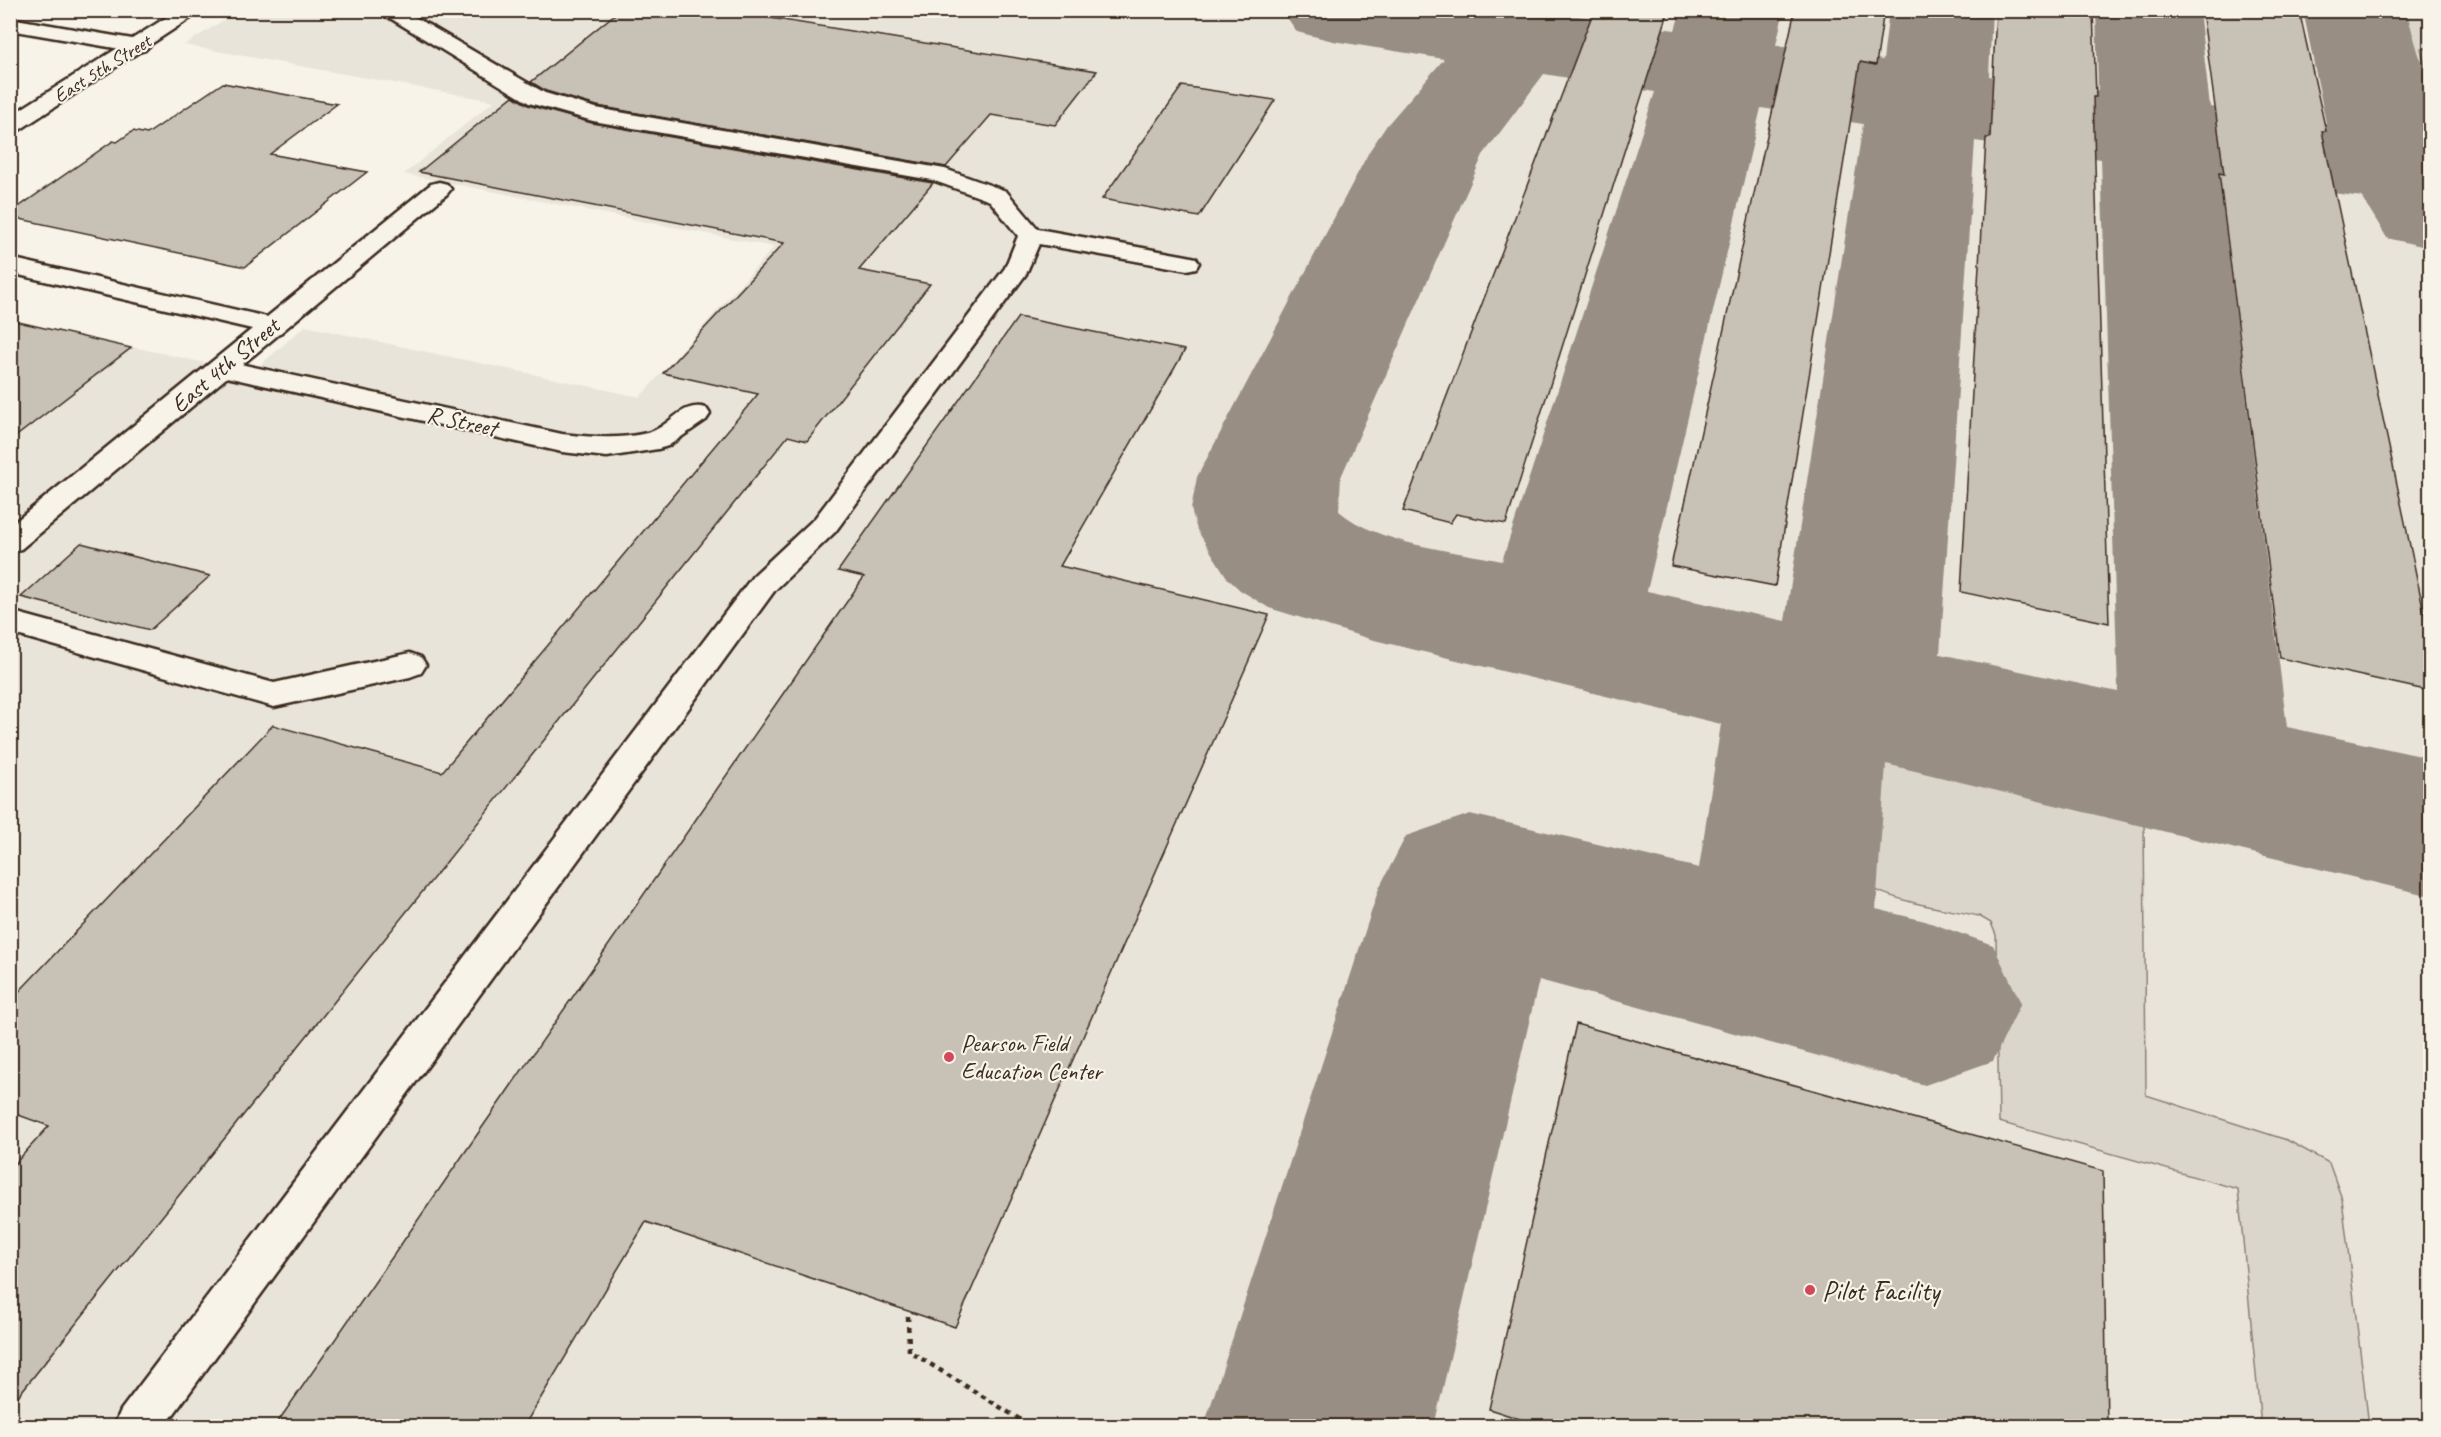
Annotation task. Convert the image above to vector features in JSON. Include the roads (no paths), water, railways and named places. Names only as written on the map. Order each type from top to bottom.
[{"type":"street","name":"East 5th Street","points":[[10,126],[193,10]]},
{"type":"street","points":[[387,10],[537,98],[593,114],[938,174],[998,196],[1030,236],[1187,262]]},
{"type":"street","points":[[10,24],[138,46]]},
{"type":"street","name":"East 4th Street","points":[[10,542],[439,189]]},
{"type":"street","points":[[138,1426],[757,593],[825,525],[1017,269],[1030,236]]},
{"type":"street","points":[[10,265],[272,326]]},
{"type":"street","name":"R Street","points":[[222,368],[562,443],[607,448],[658,440],[696,414]]},
{"type":"street","points":[[10,622],[274,695],[410,665]]},
{"type":"place","name":"Pearson Field Education Center","points":[[949,1057]]},
{"type":"place","name":"Pilot Facility","points":[[1810,1290]]}]
